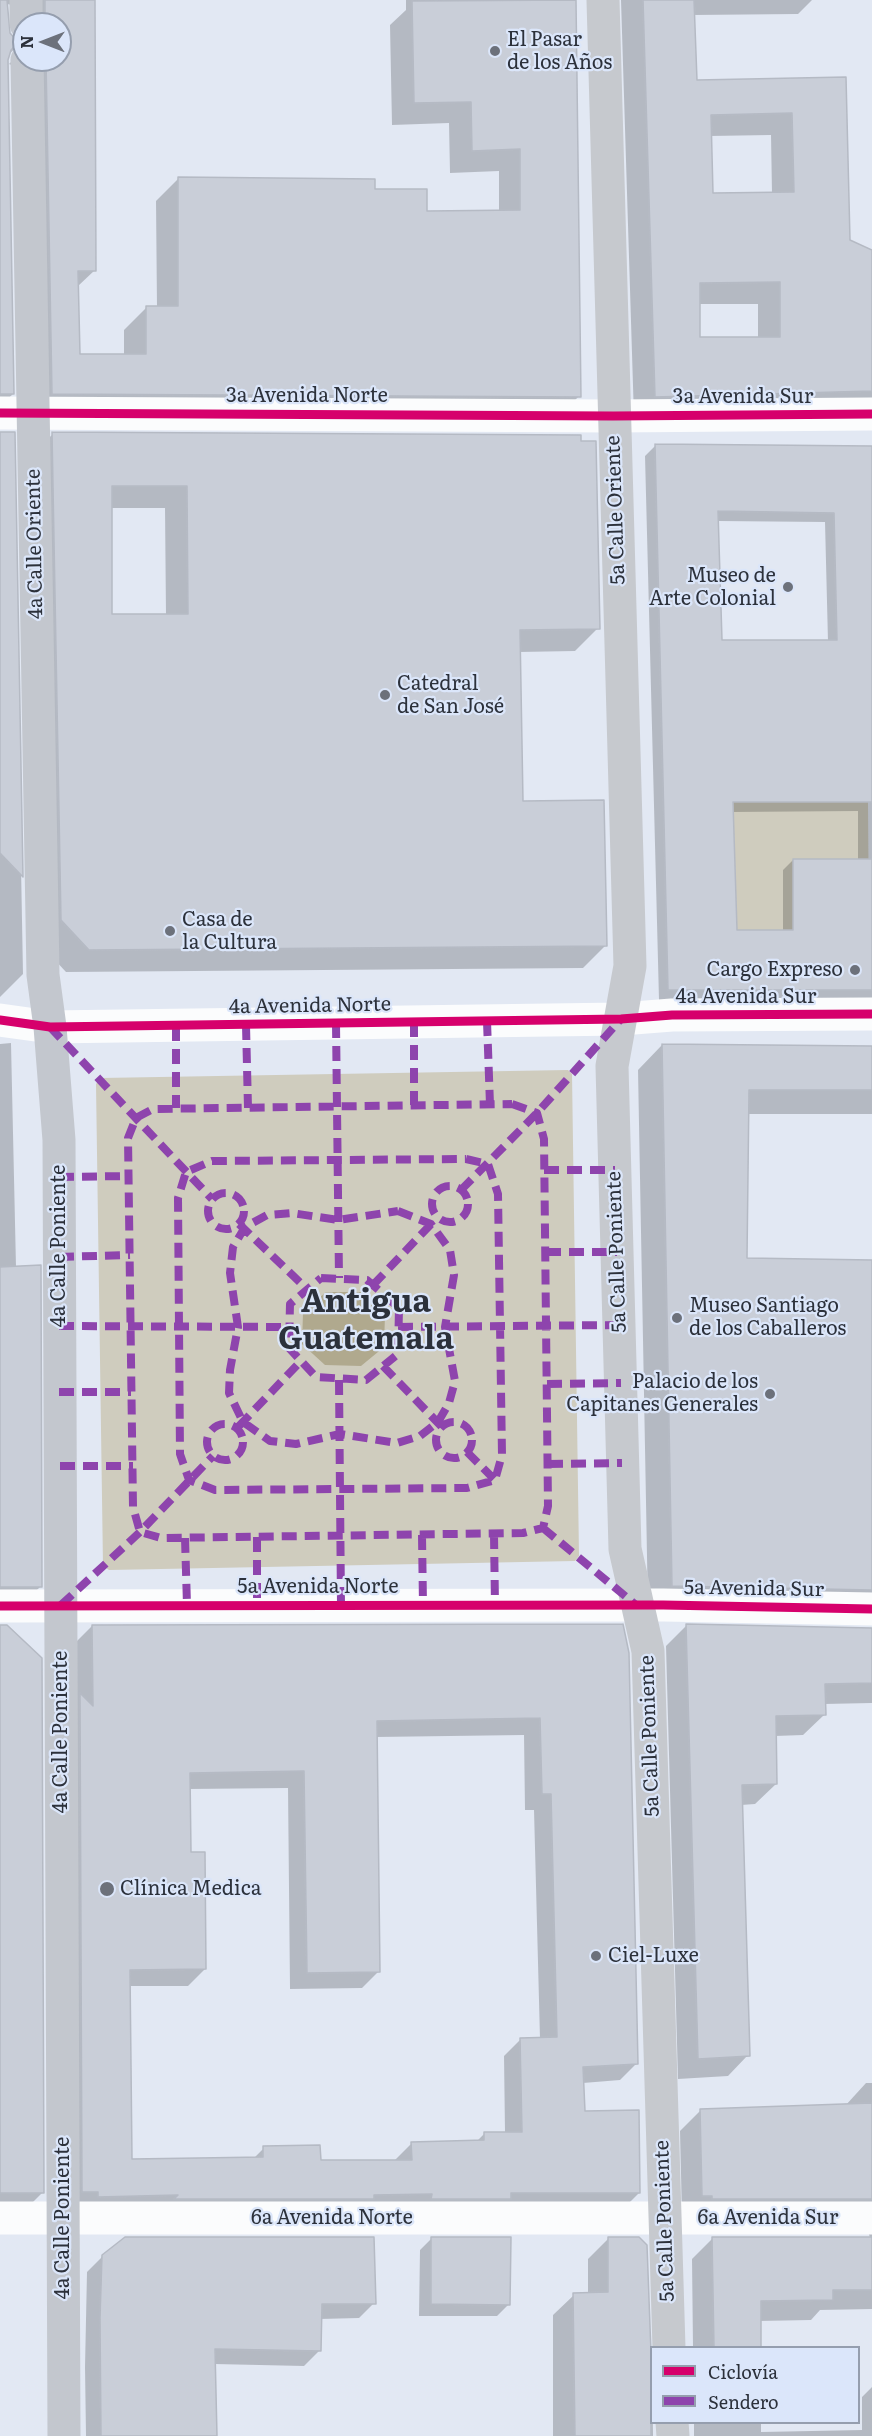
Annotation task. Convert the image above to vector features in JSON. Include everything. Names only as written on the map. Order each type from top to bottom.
[{"type":"main road","name":"5a Calle Oriente","points":[[603,0],[630,966],[621,1019]]},
{"type":"main road","name":"4a Calle Oriente","points":[[27,72],[43,975],[50,1027]]},
{"type":"main road","name":"5a Calle Poniente","points":[[621,1019],[612,1066],[625,1549],[648,1651],[669,2346]]},
{"type":"main road","name":"4a Calle Poniente","points":[[50,1027],[59,1140],[64,2436]]},
{"type":"street","name":"3a Avenida Norte","points":[[0,413],[614,416]]},
{"type":"street","name":"3a Avenida Sur","points":[[614,416],[872,414]]},
{"type":"street","name":"4a Avenida Sur","points":[[621,1019],[672,1015],[872,1014]]},
{"type":"street","name":"4a Avenida Norte","points":[[0,1020],[50,1027],[621,1019]]},
{"type":"street","name":"5a Avenida Norte","points":[[0,1606],[636,1605]]},
{"type":"street","name":"5a Avenida Sur","points":[[636,1605],[872,1609]]},
{"type":"street","name":"6a Avenida Norte","points":[[0,2218],[664,2218]]},
{"type":"street","name":"6a Avenida Sur","points":[[664,2218],[872,2218]]},
{"type":"shaded area","points":[[733,802],[868,802],[869,930],[737,930]]},
{"type":"shaded area","points":[[568,1070],[572,1074],[579,1556],[575,1561],[109,1570],[103,1566],[96,1084],[101,1078]]},
{"type":"shaded area","points":[[326,1292],[361,1292],[385,1314],[384,1347],[361,1366],[325,1365],[302,1344],[303,1312]]},
{"type":"building","points":[[0,0],[7,0],[12,35],[12,49],[8,60],[14,394],[0,394]]},
{"type":"building","points":[[45,0],[95,0],[96,271],[78,271],[80,354],[146,354],[146,306],[178,306],[178,177],[375,179],[375,189],[427,189],[427,211],[520,210],[520,149],[472,151],[471,102],[414,103],[412,1],[576,0],[581,397],[52,394],[46,72],[72,72],[72,12],[45,12]]},
{"type":"building","points":[[643,0],[694,0],[697,80],[846,77],[850,240],[872,250],[872,391],[655,397]],"holes":[[[792,113],[794,192],[713,193],[711,115]],[[780,282],[780,337],[700,337],[700,283]]]},
{"type":"building","points":[[0,432],[15,432],[23,877],[0,853]]},
{"type":"building","points":[[52,432],[581,435],[581,441],[596,441],[600,629],[520,630],[523,801],[604,800],[607,946],[89,950],[61,920]],"holes":[[[112,486],[187,486],[188,614],[112,614]]]},
{"type":"building","points":[[655,444],[872,446],[872,802],[733,802],[737,930],[793,930],[793,859],[872,859],[872,990],[668,990]],"holes":[[[718,511],[834,513],[837,640],[722,640]]]},
{"type":"building","name":"Palacio de los Capitanes Generales","points":[[662,1044],[872,1046],[872,1090],[749,1090],[747,1258],[872,1260],[872,1590],[672,1586]]},
{"type":"building","points":[[41,1265],[42,1587],[0,1587],[0,1267]]},
{"type":"building","points":[[623,1624],[629,1653],[638,2064],[583,2067],[585,2111],[639,2110],[640,2193],[511,2193],[511,2199],[431,2199],[432,2194],[374,2195],[374,2199],[174,2199],[178,2195],[98,2197],[98,2192],[82,2192],[80,1693],[93,1706],[92,1625]],"holes":[[[540,1718],[542,1794],[551,1794],[557,2037],[520,2038],[522,2132],[484,2132],[484,2140],[411,2142],[412,2160],[321,2160],[320,2145],[263,2146],[263,2157],[132,2159],[130,1970],[206,1969],[205,1852],[191,1852],[190,1773],[304,1771],[307,1973],[380,1972],[377,1721]]]},
{"type":"building","points":[[686,1624],[872,1628],[872,1683],[825,1684],[826,1715],[776,1716],[777,1784],[742,1785],[750,2056],[698,2059]]},
{"type":"building","points":[[0,1625],[7,1625],[42,1658],[44,2193],[0,2193]]},
{"type":"building","points":[[872,2103],[872,2199],[712,2199],[712,2196],[702,2196],[700,2109]]},
{"type":"building","points":[[125,2237],[374,2237],[376,2304],[322,2304],[321,2351],[215,2349],[217,2436],[101,2436],[102,2255]]},
{"type":"building","points":[[431,2237],[511,2237],[510,2305],[431,2304]]},
{"type":"building","points":[[608,2237],[639,2237],[647,2245],[651,2436],[575,2436],[573,2293],[608,2292]]},
{"type":"building","points":[[712,2237],[872,2237],[872,2290],[833,2290],[833,2300],[761,2301],[761,2346],[714,2346]]},
{"type":"marked path","points":[[461,1190],[537,1113],[621,1019]]},
{"type":"marked path","points":[[487,1021],[490,1105]]},
{"type":"marked path","points":[[414,1022],[414,1105]]},
{"type":"marked path","points":[[336,1023],[339,1278]]},
{"type":"marked path","points":[[246,1025],[248,1108]]},
{"type":"marked path","points":[[176,1026],[176,1108]]},
{"type":"marked path","points":[[50,1027],[212,1199]]},
{"type":"marked path","points":[[512,1104],[537,1113],[544,1139],[548,1506],[543,1528],[523,1533],[161,1538],[140,1532],[133,1507],[128,1138],[136,1118],[153,1109],[512,1104]]},
{"type":"marked path","points":[[466,1159],[488,1164],[498,1194],[502,1455],[495,1480],[467,1488],[215,1490],[189,1480],[180,1454],[178,1198],[186,1172],[212,1161],[466,1159]]},
{"type":"marked path","points":[[544,1170],[615,1170]]},
{"type":"marked path","points":[[59,1177],[129,1176]]},
{"type":"marked path","points":[[450,1186],[462,1192],[468,1204],[462,1216],[450,1222],[438,1216],[432,1204],[438,1192],[450,1186]]},
{"type":"marked path","points":[[226,1193],[238,1199],[244,1211],[238,1223],[226,1229],[214,1223],[208,1211],[214,1199],[226,1193]]},
{"type":"marked path","points":[[398,1211],[431,1224],[450,1250],[454,1275],[445,1327],[455,1381],[449,1403],[438,1422],[420,1436],[397,1443],[340,1434],[296,1444],[270,1441],[243,1422],[229,1393],[230,1370],[238,1327],[230,1273],[233,1247],[245,1227],[267,1215],[292,1213],[338,1220],[398,1211]]},
{"type":"marked path","points":[[373,1285],[435,1220]]},
{"type":"marked path","points":[[239,1224],[307,1289]]},
{"type":"marked path","points":[[546,1252],[617,1252]]},
{"type":"marked path","points":[[59,1257],[130,1255]]},
{"type":"marked path","points":[[321,1278],[367,1280],[399,1308],[398,1354],[366,1380],[316,1377],[289,1348],[290,1304],[321,1278]]},
{"type":"marked path","points":[[398,1327],[619,1325]]},
{"type":"marked path","points":[[59,1326],[289,1327]]},
{"type":"marked path","points":[[239,1426],[301,1361]]},
{"type":"marked path","points":[[383,1366],[442,1427]]},
{"type":"marked path","points":[[339,1380],[341,1605]]},
{"type":"marked path","points":[[547,1384],[621,1383]]},
{"type":"marked path","points":[[59,1392],[131,1392]]},
{"type":"marked path","points":[[454,1422],[466,1428],[472,1440],[466,1452],[454,1458],[442,1452],[436,1440],[442,1428],[454,1422]]},
{"type":"marked path","points":[[225,1424],[237,1430],[243,1442],[237,1454],[225,1460],[213,1454],[207,1442],[213,1430],[225,1424]]},
{"type":"marked path","points":[[467,1452],[495,1480]]},
{"type":"marked path","points":[[61,1605],[140,1532],[213,1456]]},
{"type":"marked path","points":[[548,1464],[622,1463]]},
{"type":"marked path","points":[[60,1466],[133,1466]]},
{"type":"marked path","points":[[543,1528],[636,1605]]},
{"type":"marked path","points":[[494,1534],[495,1605]]},
{"type":"marked path","points":[[422,1535],[423,1605]]},
{"type":"marked path","points":[[257,1537],[257,1605]]},
{"type":"marked path","points":[[185,1538],[187,1605]]},
{"type":"cycle path","points":[[0,413],[613,416],[872,414]]},
{"type":"cycle path","points":[[0,1020],[50,1027],[621,1019],[672,1015],[872,1014]]},
{"type":"cycle path","points":[[0,1606],[663,1605],[872,1609]]},
{"type":"place","name":"El Pasar de los Años","points":[[495,51]]},
{"type":"place","name":"Museo de Arte Colonial","points":[[788,587]]},
{"type":"place","name":"Catedral de San José","points":[[385,695]]},
{"type":"place","name":"Casa de la Cultura","points":[[170,931]]},
{"type":"place","name":"Cargo Expreso","points":[[855,970]]},
{"type":"place","name":"Museo Santiago de los Caballeros","points":[[677,1318]]},
{"type":"place","name":"Palacio de los Capitanes Generales","points":[[770,1394]]},
{"type":"place","name":"Clínica Medica","points":[[107,1889]]},
{"type":"place","name":"Ciel-Luxe","points":[[596,1956]]},
{"type":"district","name":"Antigua Guatemala","points":[[366,1322]]}]
